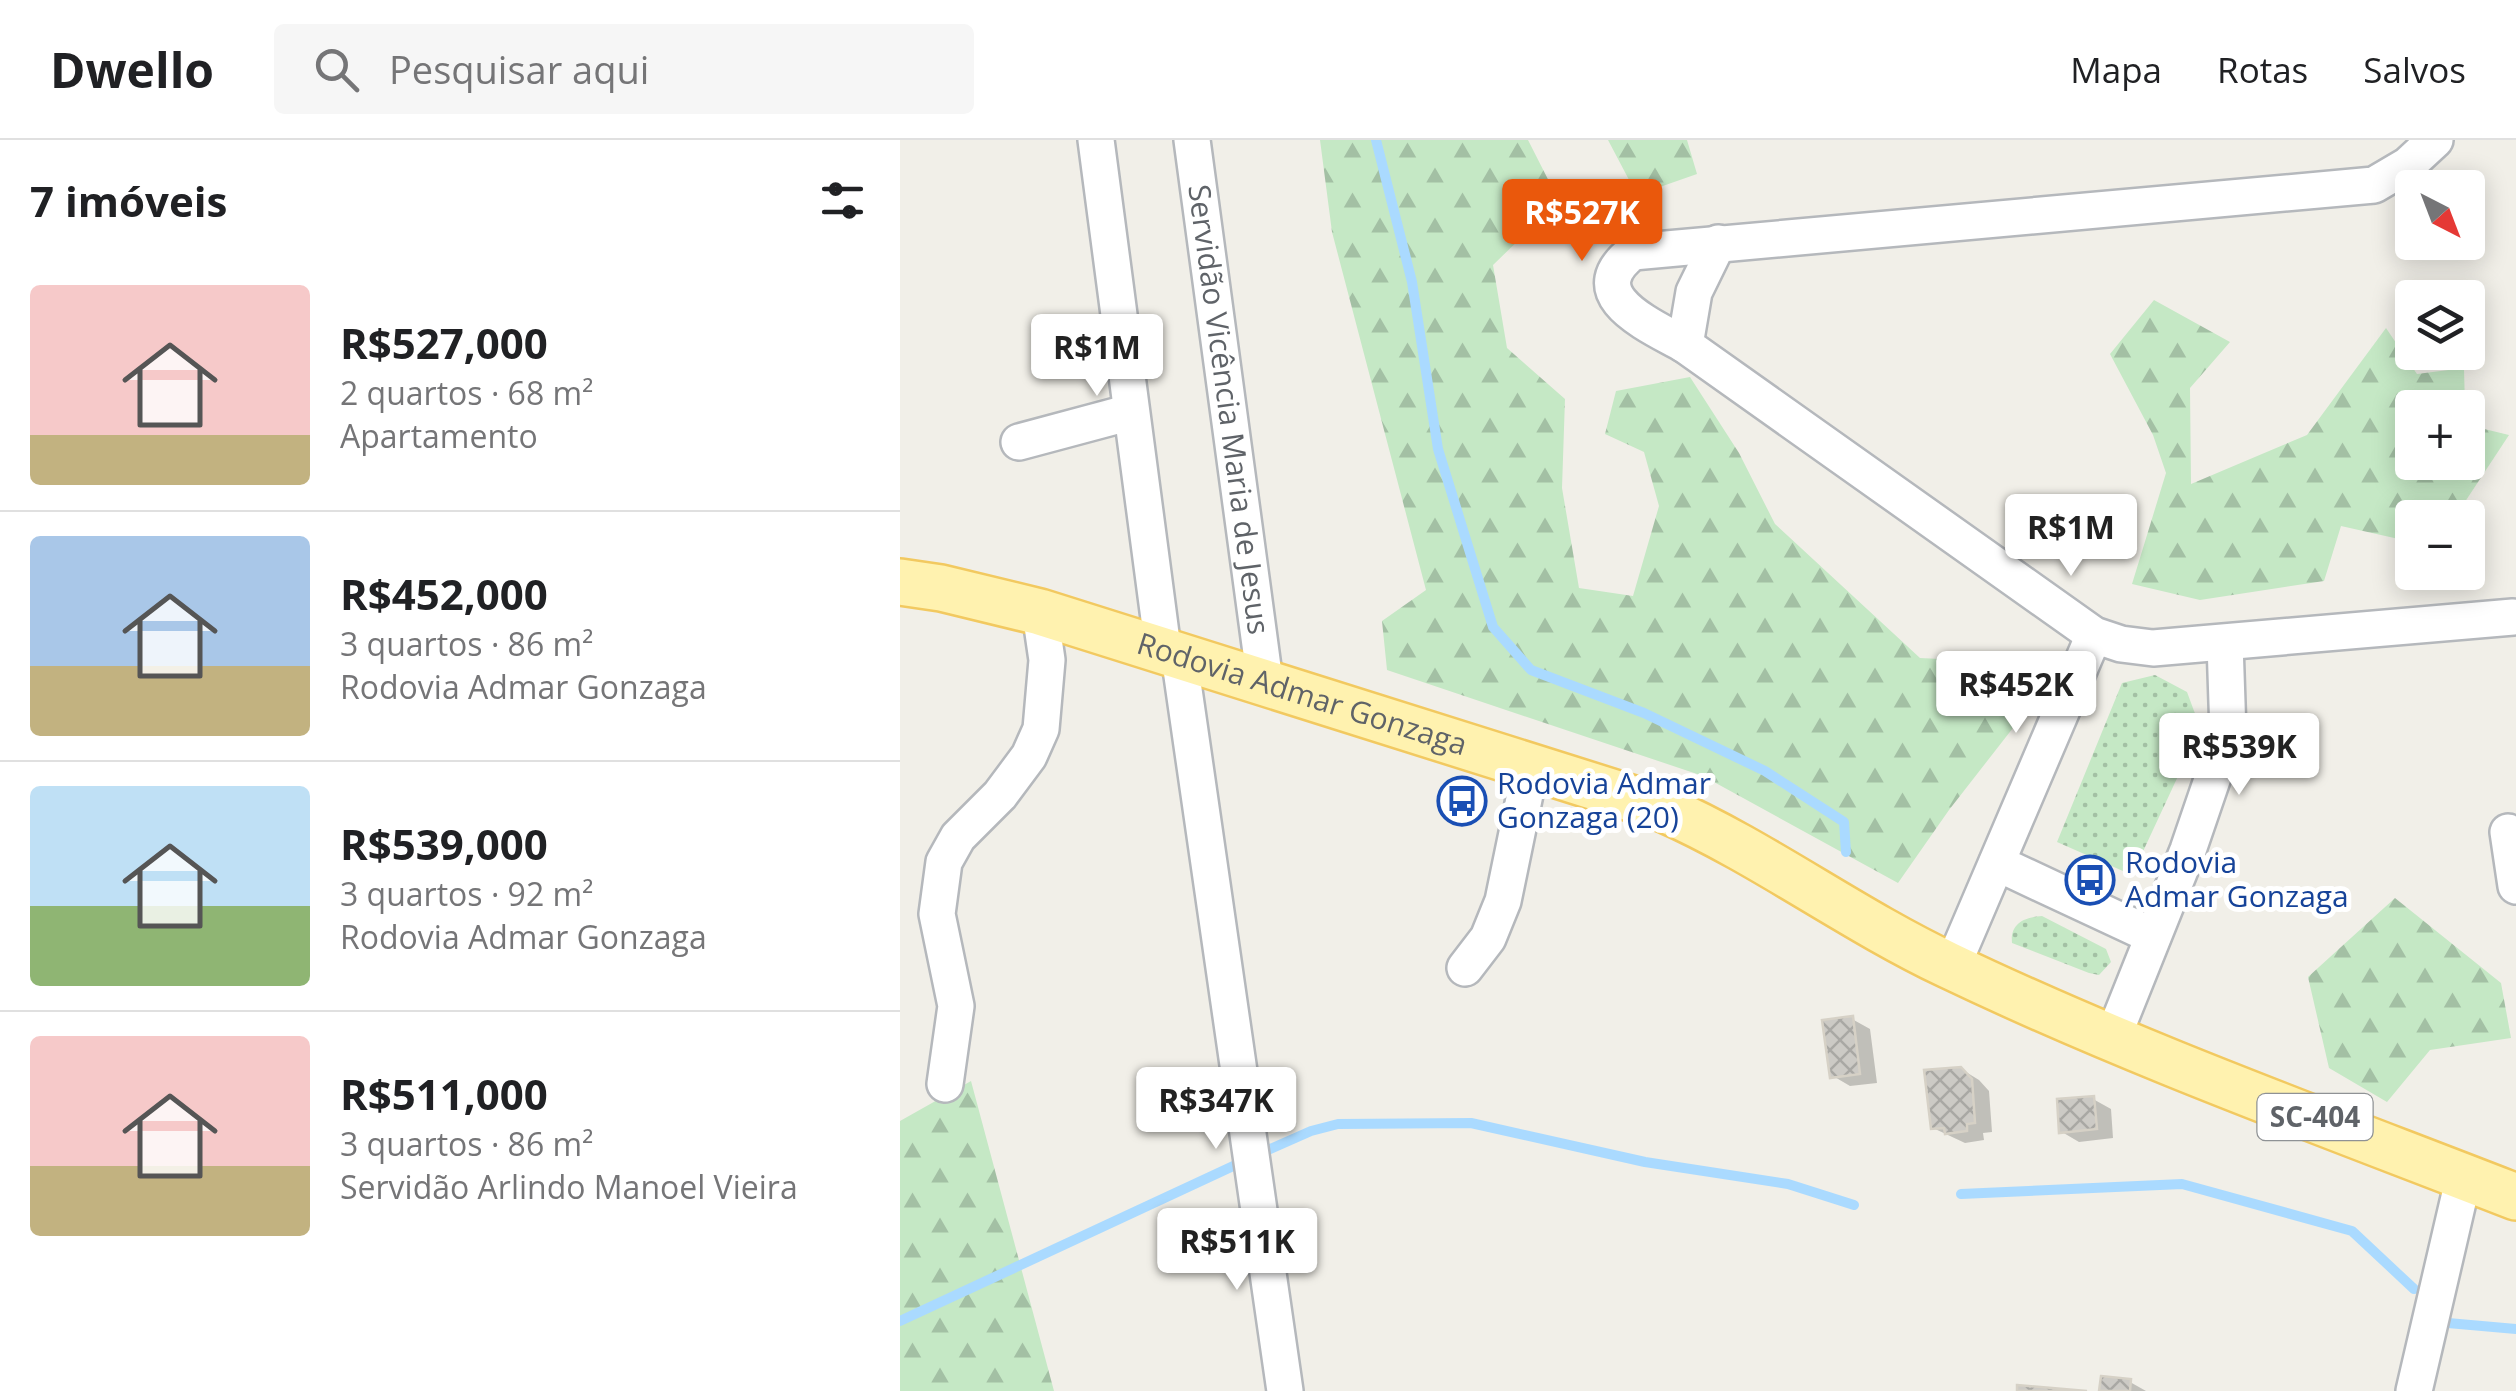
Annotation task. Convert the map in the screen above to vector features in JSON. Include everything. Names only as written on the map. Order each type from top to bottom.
[{"type":"main road","name":"Rodovia Admar Gonzaga","points":[[900,582],[1040,612],[1610,790],[1695,823],[1952,967],[2114,1037],[2516,1197]]},
{"type":"street","points":[[1096,140],[1132,412],[1285,1391]]},
{"type":"street","name":"Servidão Vicência Maria de Jesus","points":[[1192,140],[1266,682]]},
{"type":"street","points":[[2434,140],[2408,165],[2374,184],[1633,252],[1616,265],[1611,280],[1618,301],[1630,313],[1685,345],[2094,635],[2121,644],[2154,648],[2513,616]]},
{"type":"street","points":[[1685,345],[1694,292],[1718,243]]},
{"type":"street","points":[[1019,442],[1132,412]]},
{"type":"street","points":[[945,1084],[956,1006],[937,914],[944,862],[958,837],[1000,795],[1029,756],[1041,729],[1046,660],[1040,612]]},
{"type":"street","points":[[1952,967],[2094,635]]},
{"type":"street","points":[[2114,1037],[2188,850],[2228,733],[2225,644]]},
{"type":"street","points":[[1465,968],[1488,938],[1503,901],[1530,765]]},
{"type":"street","points":[[2508,832],[2516,886]]},
{"type":"street","points":[[1997,863],[2153,936]]},
{"type":"street","points":[[2414,1391],[2464,1176]]},
{"type":"green space","points":[[1320,140],[1528,140],[1559,201],[1493,265],[1507,348],[1565,399],[1562,488],[1579,588],[1633,596],[1659,506],[1644,452],[1605,434],[1616,391],[1690,377],[1739,453],[1775,524],[1920,658],[1980,661],[2010,657],[2041,692],[1898,883],[1703,776],[1387,670],[1382,621],[1426,590],[1332,232]]},
{"type":"green space","points":[[1608,140],[1687,140],[1697,174],[1637,195]]},
{"type":"green space","points":[[2154,300],[2230,342],[2190,388],[2191,484],[2307,435],[2386,328],[2395,341],[2395,370],[2414,370],[2417,374],[2464,370],[2465,390],[2395,390],[2395,480],[2479,480],[2466,500],[2395,500],[2395,538],[2341,526],[2324,581],[2200,600],[2132,584],[2166,473],[2153,435],[2110,354]]},
{"type":"green space","points":[[2485,429],[2509,435],[2485,471]]},
{"type":"green space","points":[[2155,675],[2187,692],[2197,719],[2186,759],[2132,875],[2057,842],[2122,683]]},
{"type":"green space","points":[[2395,898],[2501,983],[2511,1038],[2430,1050],[2387,1102],[2329,1068],[2308,977]]},
{"type":"green space","points":[[2042,916],[2106,949],[2111,962],[2099,975],[2012,943],[2013,930],[2020,922]]},
{"type":"green space","points":[[971,1081],[1054,1391],[900,1391],[900,1121]]},
{"type":"building","points":[[1853,1016],[1860,1074],[1830,1078],[1822,1020]]},
{"type":"building","points":[[1961,1067],[1972,1079],[1975,1123],[1967,1124],[1967,1131],[1945,1134],[1944,1128],[1931,1129],[1924,1070]]},
{"type":"building","points":[[2094,1096],[2097,1129],[2059,1133],[2057,1099]]},
{"type":"building","points":[[2101,1376],[2131,1379],[2130,1391],[2099,1391]]},
{"type":"building","points":[[2017,1385],[2087,1391],[2017,1391]]},
{"type":"waterway","points":[[1376,140],[1412,282],[1438,449],[1493,627],[1531,670],[1644,713],[1765,771],[1844,822],[1846,852]]},
{"type":"waterway","points":[[1259,1154],[1311,1131],[1338,1124],[1471,1123],[1645,1162],[1788,1184],[1854,1205]]},
{"type":"waterway","points":[[900,1321],[1244,1161]]},
{"type":"waterway","points":[[1961,1194],[2182,1184],[2352,1231],[2414,1289]]},
{"type":"waterway","points":[[2448,1323],[2516,1329]]},
{"type":"place","name":"Rodovia Admar Gonzaga (20)","points":[[1462,801]]},
{"type":"place","name":"Rodovia Admar Gonzaga","points":[[2090,880]]}]
